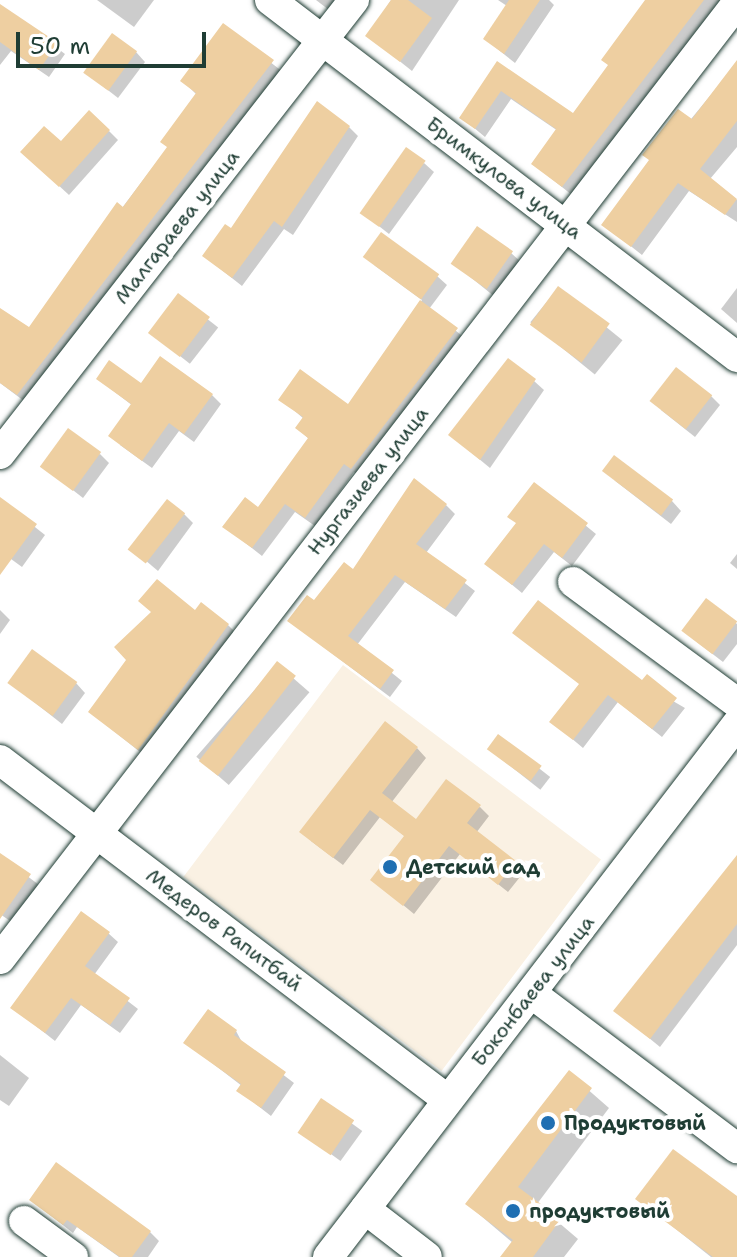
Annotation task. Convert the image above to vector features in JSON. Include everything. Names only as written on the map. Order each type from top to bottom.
[{"type":"street","name":"Бримкулова улица","points":[[270,0],[737,357]]},
{"type":"street","name":"Малгараева улица","points":[[0,454],[354,0]]},
{"type":"street","name":"Нургазиева улица","points":[[0,959],[737,3]]},
{"type":"street","points":[[573,582],[737,703]]},
{"type":"street","name":"Боконбаева улица","points":[[328,1257],[737,724]]},
{"type":"street","name":"Медеров Рапитбай","points":[[0,760],[448,1100]]},
{"type":"street","points":[[531,993],[737,1148]]},
{"type":"street","points":[[365,1209],[427,1257]]},
{"type":"street","points":[[24,1221],[73,1257]]},
{"type":"shaded area","name":"Детский сад","points":[[343,665],[601,859],[441,1071],[184,877]]},
{"type":"building","points":[[391,0],[408,0],[432,18],[400,62],[365,36]]},
{"type":"building","points":[[509,0],[540,0],[504,54],[483,39]]},
{"type":"building","points":[[645,0],[704,0],[562,187],[531,164],[556,129],[501,91],[475,129],[459,118],[497,61],[573,113],[608,65],[601,60]]},
{"type":"building","points":[[0,4],[58,43],[39,70],[0,42]]},
{"type":"building","points":[[223,23],[274,60],[17,395],[0,383],[0,308],[29,327],[117,202],[123,207],[167,147],[160,142],[196,93],[180,81]]},
{"type":"building","points":[[112,33],[137,51],[108,91],[83,73]]},
{"type":"building","points":[[737,60],[737,121],[700,169],[737,199],[725,215],[678,183],[631,247],[601,225],[649,160],[642,155],[678,109],[692,119]]},
{"type":"building","points":[[317,101],[350,126],[282,227],[274,221],[232,278],[202,256],[225,224],[231,228]]},
{"type":"building","points":[[89,110],[110,130],[59,187],[20,152],[44,126],[61,141]]},
{"type":"building","points":[[406,147],[426,161],[379,227],[360,213]]},
{"type":"building","points":[[477,226],[513,251],[487,289],[451,264]]},
{"type":"building","points":[[381,232],[439,274],[421,299],[363,257]]},
{"type":"building","points":[[558,286],[610,324],[582,362],[530,325]]},
{"type":"building","points":[[178,293],[210,317],[180,357],[148,333]]},
{"type":"building","points":[[420,300],[458,328],[351,469],[344,464],[305,518],[285,504],[252,548],[222,527],[245,497],[258,507],[308,438],[295,428],[303,417],[278,400],[300,369],[348,404]]},
{"type":"building","points":[[160,356],[213,394],[184,434],[169,423],[142,461],[108,436],[131,404],[96,379],[109,360],[141,383]]},
{"type":"building","points":[[508,358],[536,379],[480,460],[448,435]]},
{"type":"building","points":[[676,367],[712,395],[686,429],[650,401]]},
{"type":"building","points":[[68,428],[101,452],[73,491],[40,467]]},
{"type":"building","points":[[614,455],[673,500],[661,516],[602,471]]},
{"type":"building","points":[[414,478],[447,504],[416,544],[467,580],[445,609],[395,575],[348,636],[394,670],[380,689],[287,621],[307,595],[314,600],[344,562],[353,569]]},
{"type":"building","points":[[534,482],[588,523],[562,558],[544,544],[512,585],[484,564],[516,523],[507,517]]},
{"type":"building","points":[[0,497],[37,524],[0,575]]},
{"type":"building","points":[[167,499],[185,513],[146,564],[128,549]]},
{"type":"building","points":[[157,579],[195,610],[201,602],[229,624],[138,750],[88,712],[126,660],[114,647],[151,612],[138,601]]},
{"type":"building","points":[[706,598],[737,621],[712,654],[681,631]]},
{"type":"building","points":[[538,600],[642,680],[647,674],[677,698],[652,729],[608,695],[573,740],[549,722],[579,684],[512,633]]},
{"type":"building","points":[[32,649],[77,682],[53,716],[7,683]]},
{"type":"building","points":[[277,661],[296,676],[218,776],[199,761]]},
{"type":"building","points":[[385,721],[418,747],[382,793],[416,819],[446,779],[481,805],[467,823],[516,861],[498,885],[449,846],[403,906],[370,880],[404,836],[370,810],[333,858],[299,832]]},
{"type":"building","points":[[498,734],[542,766],[531,781],[487,749]]},
{"type":"building","points":[[0,853],[31,874],[0,919]]},
{"type":"building","points":[[737,855],[737,924],[650,1039],[613,1011]]},
{"type":"building","points":[[81,911],[110,932],[85,966],[130,998],[110,1025],[71,998],[45,1033],[10,1008]]},
{"type":"building","points":[[208,1009],[237,1030],[234,1035],[286,1072],[261,1108],[236,1091],[241,1084],[183,1043]]},
{"type":"building","points":[[569,1070],[592,1088],[518,1187],[561,1219],[533,1257],[500,1257],[513,1240],[465,1204]]},
{"type":"building","points":[[321,1098],[354,1120],[331,1155],[298,1133]]},
{"type":"building","points":[[673,1149],[737,1196],[737,1257],[713,1257],[635,1199]]},
{"type":"building","points":[[56,1162],[151,1231],[132,1257],[120,1257],[67,1220],[63,1225],[29,1200]]},
{"type":"place","name":"Детский сад","points":[[390,867]]},
{"type":"place","name":"Продуктовый","points":[[548,1123]]},
{"type":"place","name":"продуктовый","points":[[513,1211]]}]
